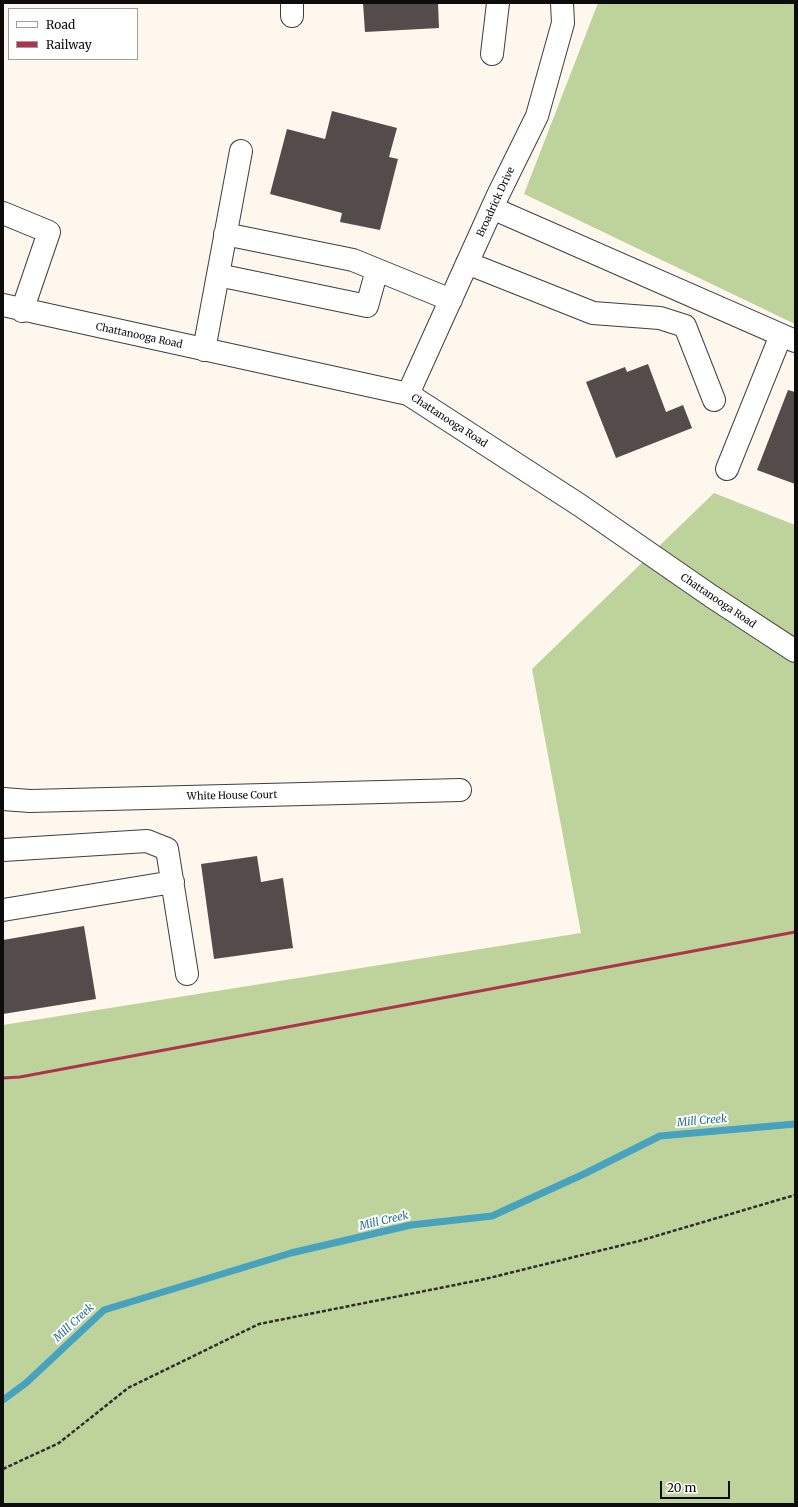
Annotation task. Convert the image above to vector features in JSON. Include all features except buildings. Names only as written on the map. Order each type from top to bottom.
[{"type":"street","points":[[492,54],[498,3]]},
{"type":"street","name":"Broadrick Drive","points":[[408,394],[492,208],[536,116],[563,24],[562,3]]},
{"type":"street","points":[[204,350],[241,151]]},
{"type":"street","points":[[492,208],[788,338],[727,469]]},
{"type":"street","points":[[3,213],[49,232],[13,308]]},
{"type":"street","points":[[226,234],[353,260],[451,300]]},
{"type":"street","points":[[467,263],[593,314],[660,318],[685,326],[714,400]]},
{"type":"street","points":[[218,275],[368,306],[377,270]]},
{"type":"street","name":"Chattanooga Road","points":[[13,308],[408,394],[581,506],[710,596],[795,651]]},
{"type":"street","name":"White House Court","points":[[3,799],[30,801],[460,790]]},
{"type":"street","points":[[3,850],[147,841],[167,849],[187,974]]},
{"type":"street","points":[[3,910],[172,882]]},
{"type":"path","points":[[3,1470],[59,1443],[128,1388],[259,1324],[501,1275],[639,1241],[795,1195]]},
{"type":"green space","points":[[598,3],[795,3],[795,324],[524,194]]},
{"type":"green space","points":[[714,493],[795,525],[795,1504],[3,1504],[3,1025],[581,933],[532,669]]},
{"type":"waterway","name":"Mill Creek","points":[[3,1400],[26,1383],[104,1310],[291,1253],[411,1225],[492,1216],[586,1173],[660,1136],[795,1124]]},
{"type":"railway","points":[[3,1078],[20,1077],[795,932]]}]
